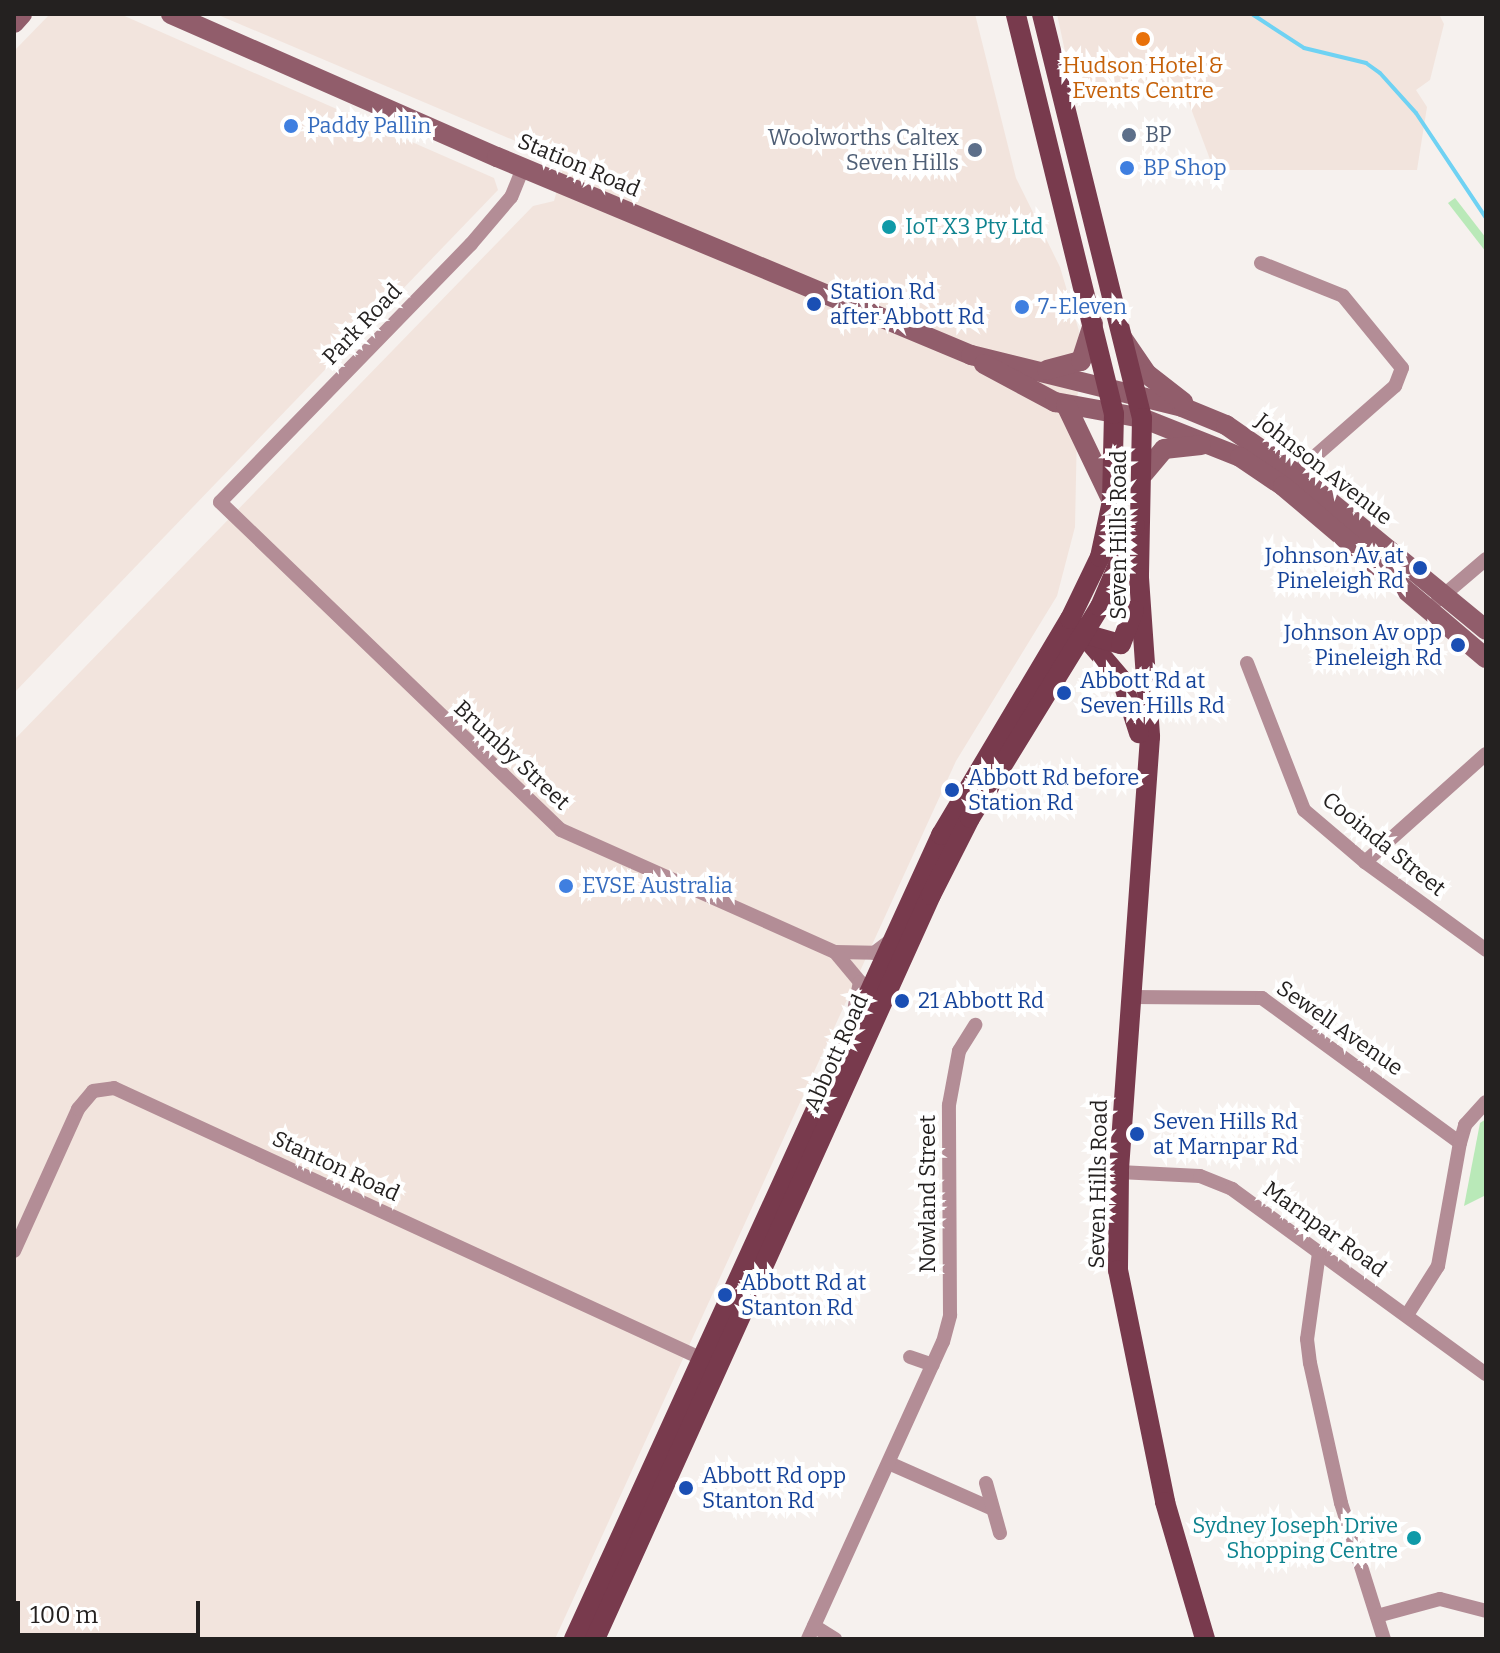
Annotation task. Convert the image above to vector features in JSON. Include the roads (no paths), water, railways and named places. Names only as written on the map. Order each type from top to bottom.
[{"type":"main road","points":[[14,23],[22,14]]},
{"type":"main road","name":"Station Road","points":[[171,14],[523,168],[971,355],[1110,391]]},
{"type":"main road","name":"Seven Hills Road","points":[[1016,14],[1110,391],[1114,414],[1112,501]]},
{"type":"main road","name":"Seven Hills Road","points":[[1042,14],[1141,408],[1144,473],[1139,578],[1150,737],[1145,769],[1119,1172],[1122,1301],[1165,1502],[1205,1639]]},
{"type":"main road","points":[[1031,371],[1064,369],[1081,361],[1093,324]]},
{"type":"main road","points":[[1123,339],[1158,385],[1207,416]]},
{"type":"main road","name":"Station Road","points":[[971,355],[1009,381],[1066,405],[1114,414]]},
{"type":"main road","name":"Johnson Avenue","points":[[1110,391],[1213,445],[1289,479],[1427,610],[1486,658]]},
{"type":"main road","points":[[1066,405],[1112,501]]},
{"type":"main road","name":"Johnson Avenue","points":[[1114,414],[1141,408],[1207,416],[1486,630]]},
{"type":"main road","points":[[1144,473],[1156,456],[1172,446],[1213,445]]},
{"type":"main road","name":"Abbott Road","points":[[595,1639],[838,1067],[964,792],[1077,626],[1114,580],[1143,498]]},
{"type":"main road","name":"Abbott Road","points":[[574,1639],[713,1364],[944,869],[1077,626],[1100,557],[1112,501]]},
{"type":"main road","points":[[1077,626],[1111,645],[1125,640],[1139,578]]},
{"type":"main road","name":"Seven Hills Road","points":[[1077,626],[1129,691],[1145,769]]},
{"type":"street","name":"Park Road","points":[[220,502],[471,244],[511,197],[523,168]]},
{"type":"street","points":[[1261,263],[1343,296],[1397,359],[1401,377],[1289,479]]},
{"type":"street","name":"Brumby Street","points":[[220,502],[541,817],[612,857],[835,952],[874,953],[898,932]]},
{"type":"street","points":[[1427,610],[1486,559]]},
{"type":"street","name":"Cooinda Street","points":[[1247,663],[1294,795],[1365,862],[1486,950]]},
{"type":"street","points":[[1365,862],[1486,754]]},
{"type":"street","name":"Brumby Street","points":[[835,952],[860,982],[838,1067]]},
{"type":"street","name":"Sewell Avenue","points":[[1131,997],[1267,1000],[1460,1143]]},
{"type":"street","name":"Nowland Street","points":[[811,1632],[891,1464],[933,1365],[950,1315],[949,1105],[959,1051],[975,1025]]},
{"type":"street","name":"Stanton Road","points":[[14,1251],[85,1097],[114,1088],[713,1364]]},
{"type":"street","points":[[1407,1315],[1438,1266],[1465,1125],[1486,1102]]},
{"type":"street","name":"Marnpar Road","points":[[1119,1172],[1200,1176],[1221,1184],[1486,1374]]},
{"type":"street","points":[[1319,1253],[1307,1339],[1310,1363],[1341,1503],[1384,1639]]},
{"type":"street","points":[[910,1357],[933,1365]]},
{"type":"street","points":[[891,1464],[993,1509]]},
{"type":"street","points":[[986,1483],[1000,1533]]},
{"type":"street","points":[[1377,1616],[1440,1599],[1486,1611]]},
{"type":"street","points":[[811,1632],[835,1639]]},
{"type":"waterway","points":[[1252,14],[1304,48],[1366,63],[1380,73],[1416,113],[1486,218]]},
{"type":"place","name":"Hudson Hotel & Events Centre","points":[[1143,39]]},
{"type":"place","name":"Paddy Pallin","points":[[291,126]]},
{"type":"place","name":"BP","points":[[1129,135]]},
{"type":"place","name":"Woolworths Caltex Seven Hills","points":[[975,150]]},
{"type":"place","name":"BP Shop","points":[[1127,168]]},
{"type":"place","name":"IoT X3 Pty Ltd","points":[[889,227]]},
{"type":"place","name":"Station Rd after Abbott Rd","points":[[814,304]]},
{"type":"place","name":"7-Eleven","points":[[1022,307]]},
{"type":"place","name":"Johnson Av at Pineleigh Rd","points":[[1420,568]]},
{"type":"place","name":"Johnson Av opp Pineleigh Rd","points":[[1458,645]]},
{"type":"place","name":"Abbott Rd at Seven Hills Rd","points":[[1064,693]]},
{"type":"place","name":"Abbott Rd before Station Rd","points":[[952,790]]},
{"type":"place","name":"EVSE Australia","points":[[566,886]]},
{"type":"place","name":"21 Abbott Rd","points":[[902,1001]]},
{"type":"place","name":"Seven Hills Rd at Marnpar Rd","points":[[1137,1134]]},
{"type":"place","name":"Abbott Rd at Stanton Rd","points":[[725,1295]]},
{"type":"place","name":"Abbott Rd opp Stanton Rd","points":[[686,1488]]},
{"type":"place","name":"Sydney Joseph Drive Shopping Centre","points":[[1414,1538]]}]
